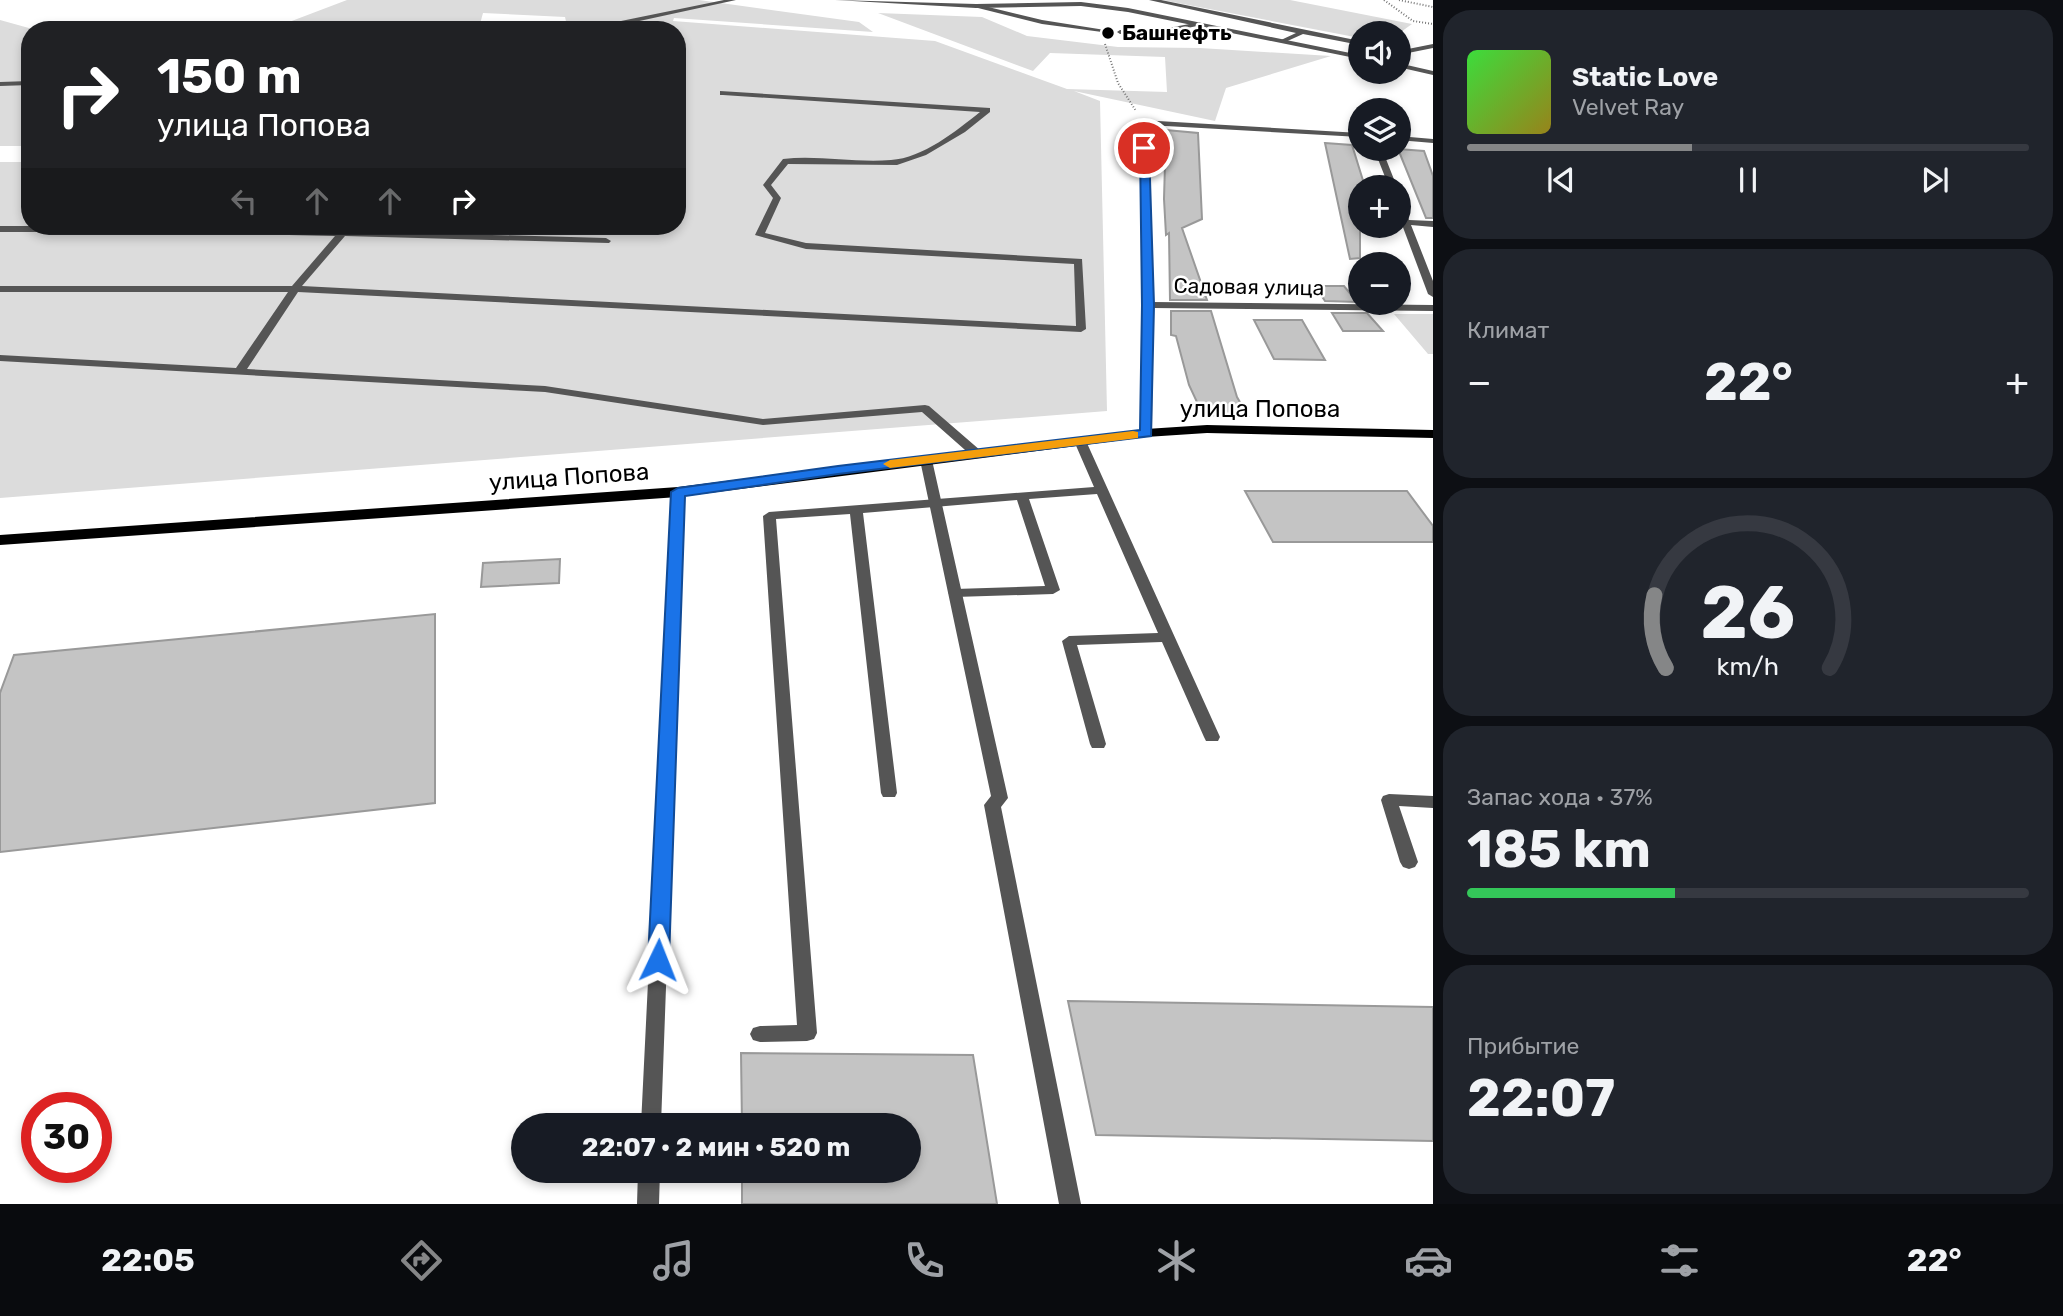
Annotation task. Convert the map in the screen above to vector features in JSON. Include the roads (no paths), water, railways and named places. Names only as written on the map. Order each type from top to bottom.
[{"type":"main road","name":"улица Попова","points":[[0,540],[678,492],[1146,433],[1207,429],[1433,434]]},
{"type":"street","points":[[631,21],[733,0]]},
{"type":"street","points":[[838,0],[975,6],[1081,4],[1200,24],[1348,55]]},
{"type":"street","points":[[1152,0],[1348,41]]},
{"type":"street","points":[[975,6],[1042,22],[1102,30]]},
{"type":"street","points":[[1120,32],[1163,31],[1200,24]]},
{"type":"street","points":[[1283,41],[1302,32]]},
{"type":"street","points":[[1411,50],[1433,46]]},
{"type":"street","points":[[1411,52],[1433,53]]},
{"type":"street","points":[[1411,68],[1433,73]]},
{"type":"street","points":[[0,84],[21,83]]},
{"type":"street","points":[[0,289],[295,289],[1081,329],[1079,261],[806,246],[760,235],[777,198],[766,185],[786,161],[894,163],[933,147],[962,130],[987,110],[723,93]]},
{"type":"street","points":[[1146,433],[1148,305],[1144,122],[1348,134]]},
{"type":"street","points":[[1411,139],[1433,141]]},
{"type":"street","points":[[1411,222],[1433,224]]},
{"type":"street","points":[[0,229],[21,229]]},
{"type":"street","points":[[239,372],[295,289],[340,235]]},
{"type":"street","points":[[408,235],[606,241]]},
{"type":"street","points":[[1411,235],[1433,294]]},
{"type":"street","name":"Садовая улица","points":[[1148,305],[1433,308]]},
{"type":"street","points":[[0,358],[545,389],[763,422],[925,408],[977,454]]},
{"type":"street","points":[[1080,441],[1212,737]]},
{"type":"street","points":[[926,460],[1000,798],[992,805],[1070,1204]]},
{"type":"street","points":[[760,1034],[807,1033],[769,516],[1102,490]]},
{"type":"street","points":[[652,1113],[678,492]]},
{"type":"street","points":[[955,593],[1053,590],[1023,496]]},
{"type":"street","points":[[856,509],[889,793]]},
{"type":"street","points":[[1098,744],[1069,641],[1168,637]]},
{"type":"street","points":[[1409,862],[1389,800],[1433,802]]},
{"type":"street","points":[[648,1204],[649,1183]]},
{"type":"place","name":"Башнефть","points":[[1108,33]]}]
